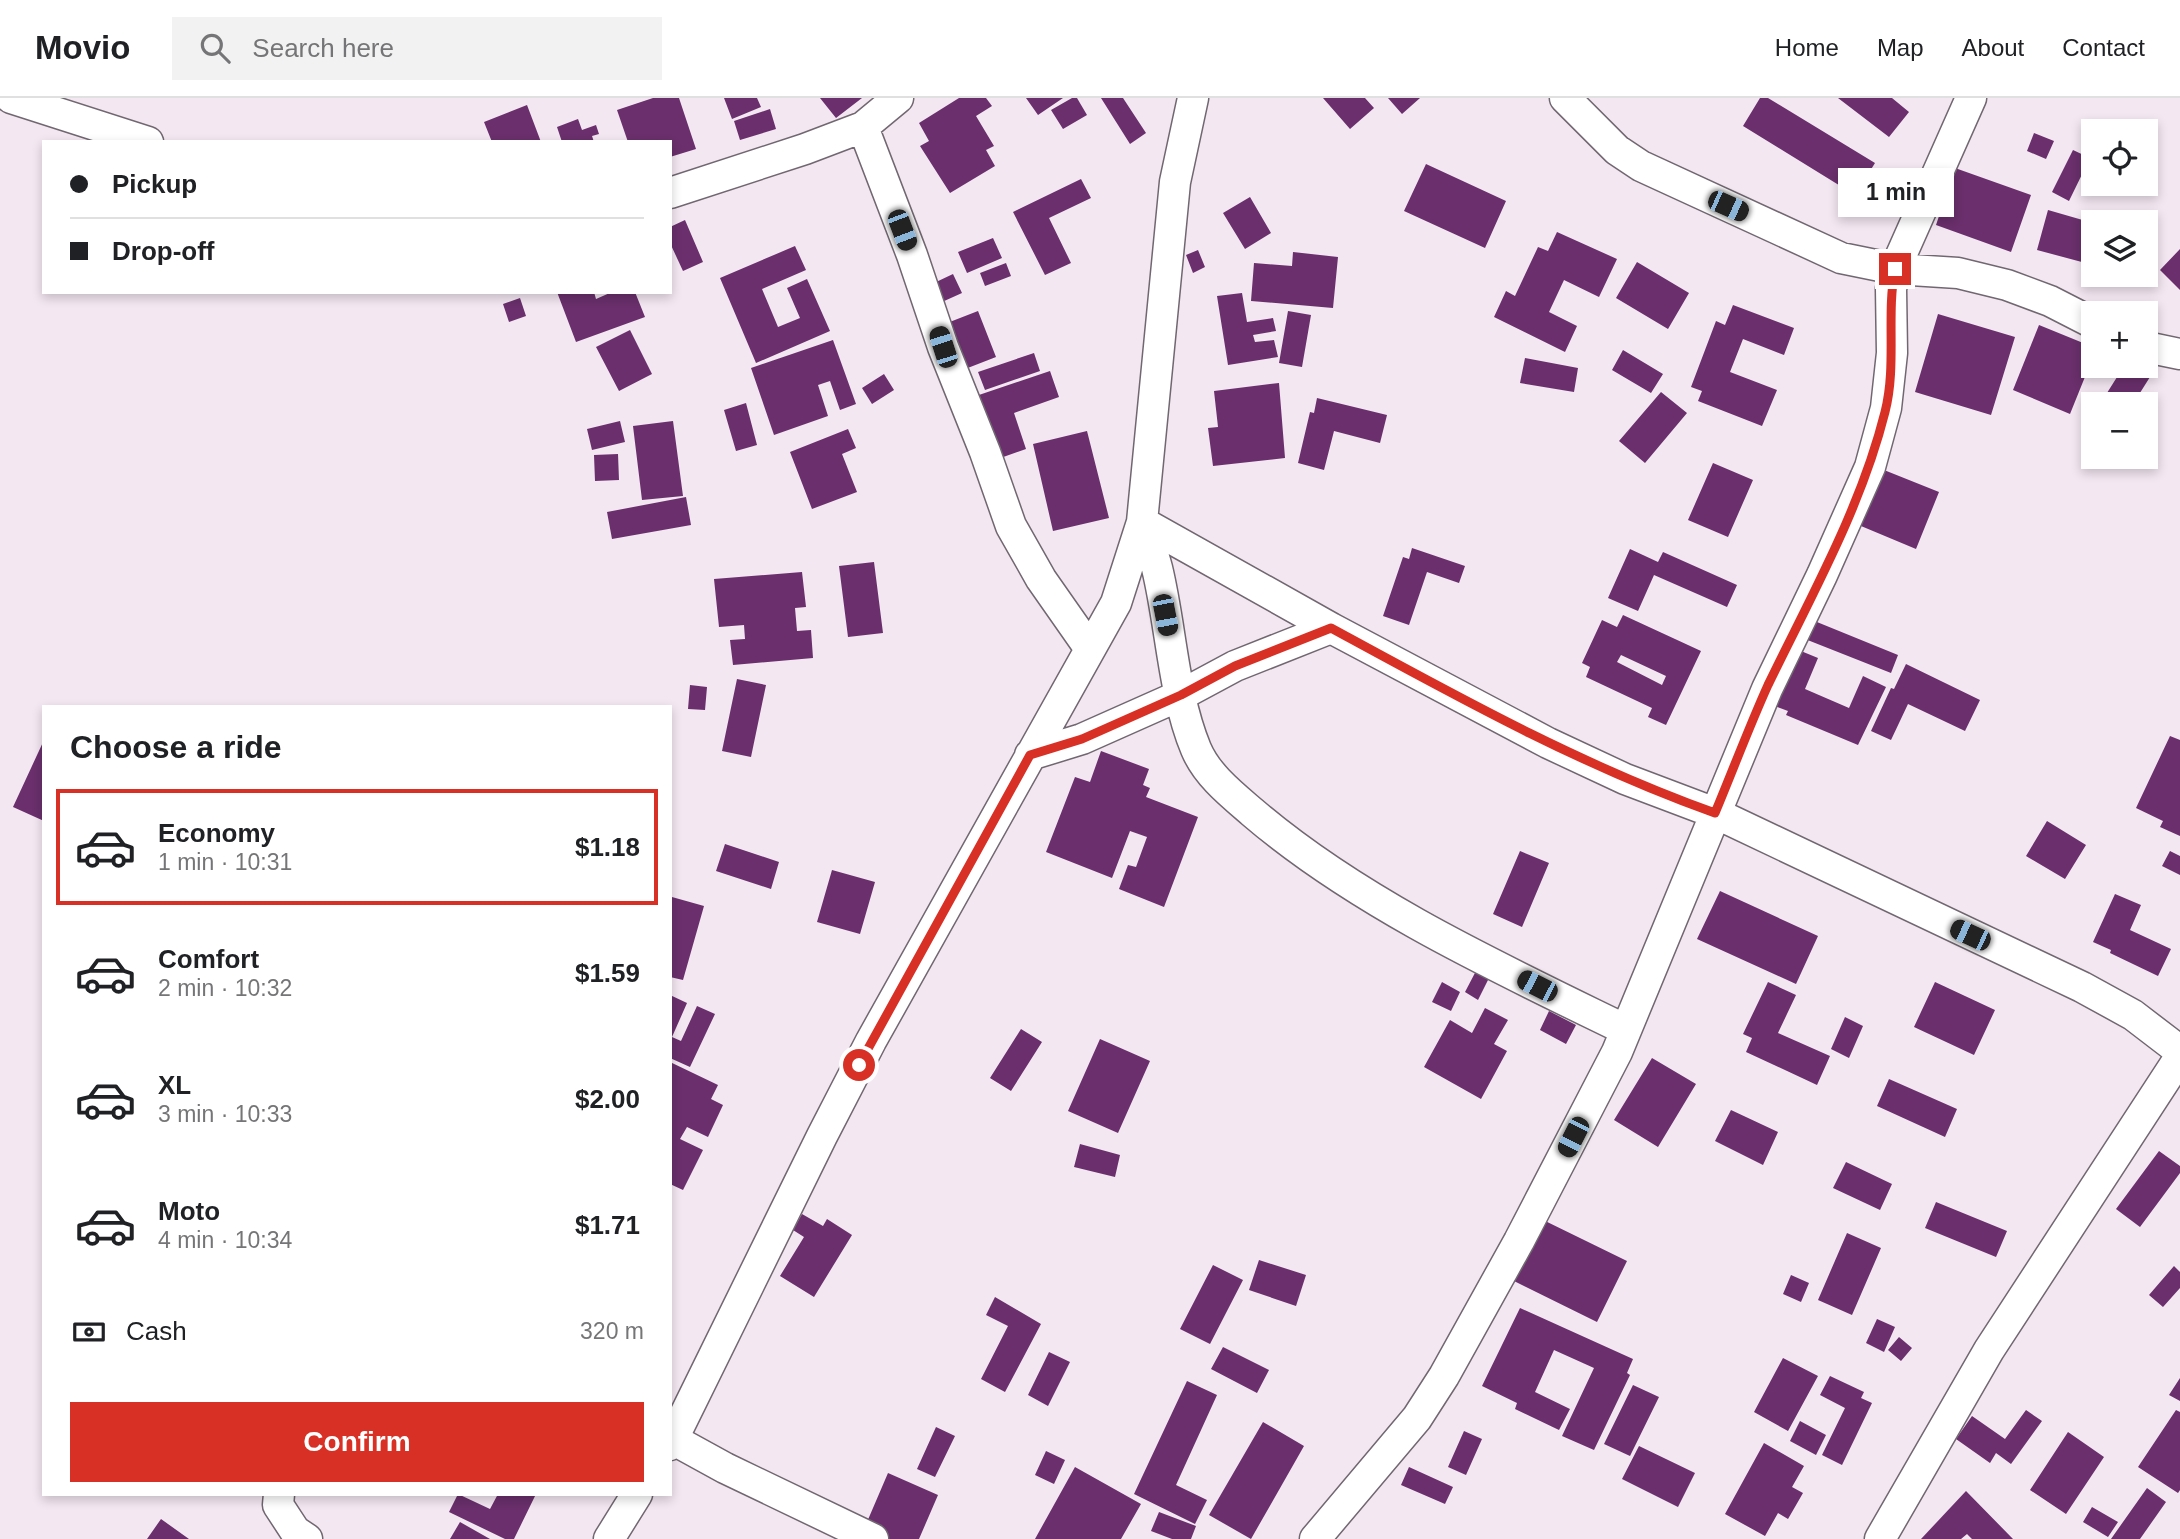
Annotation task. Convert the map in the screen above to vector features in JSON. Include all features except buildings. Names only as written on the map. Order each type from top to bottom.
[{"type":"street","points":[[11,98],[142,140]]},
{"type":"street","points":[[672,191],[863,127],[898,98]]},
{"type":"street","points":[[873,1539],[672,1442],[871,1041],[1116,603],[1142,522],[1175,182],[1193,98]]},
{"type":"street","points":[[1565,98],[1617,150],[1641,166],[1841,258],[1895,269],[1958,272],[2007,285],[2050,301],[2081,317]]},
{"type":"street","points":[[1315,1539],[1417,1418],[1444,1376],[1519,1241],[1626,1030],[1767,689],[1870,467],[1886,408],[1892,353],[1891,289],[1895,269],[1971,98]]},
{"type":"street","points":[[863,127],[1011,526],[1041,579],[1090,649]]},
{"type":"street","points":[[2158,349],[2180,354]]},
{"type":"street","points":[[1142,522],[1331,628],[1548,743],[1625,779],[1715,813],[2082,987],[2133,1014],[2180,1052]]},
{"type":"street","points":[[1142,522],[1157,569],[1181,695],[1196,749],[1228,792],[1296,848],[1411,919],[1626,1030]]},
{"type":"street","points":[[1030,755],[1082,739],[1181,695],[1235,666],[1331,628]]},
{"type":"street","points":[[1880,1539],[1989,1350],[2180,1057]]},
{"type":"street","points":[[279,1496],[278,1505],[295,1531],[307,1539]]},
{"type":"street","points":[[609,1539],[636,1496]]},
{"type":"route","points":[[859,1065],[1030,755],[1082,739],[1181,695],[1235,666],[1331,628],[1548,743],[1625,779],[1715,813],[1767,689],[1870,467],[1886,408],[1892,353],[1891,289],[1895,269]]}]
